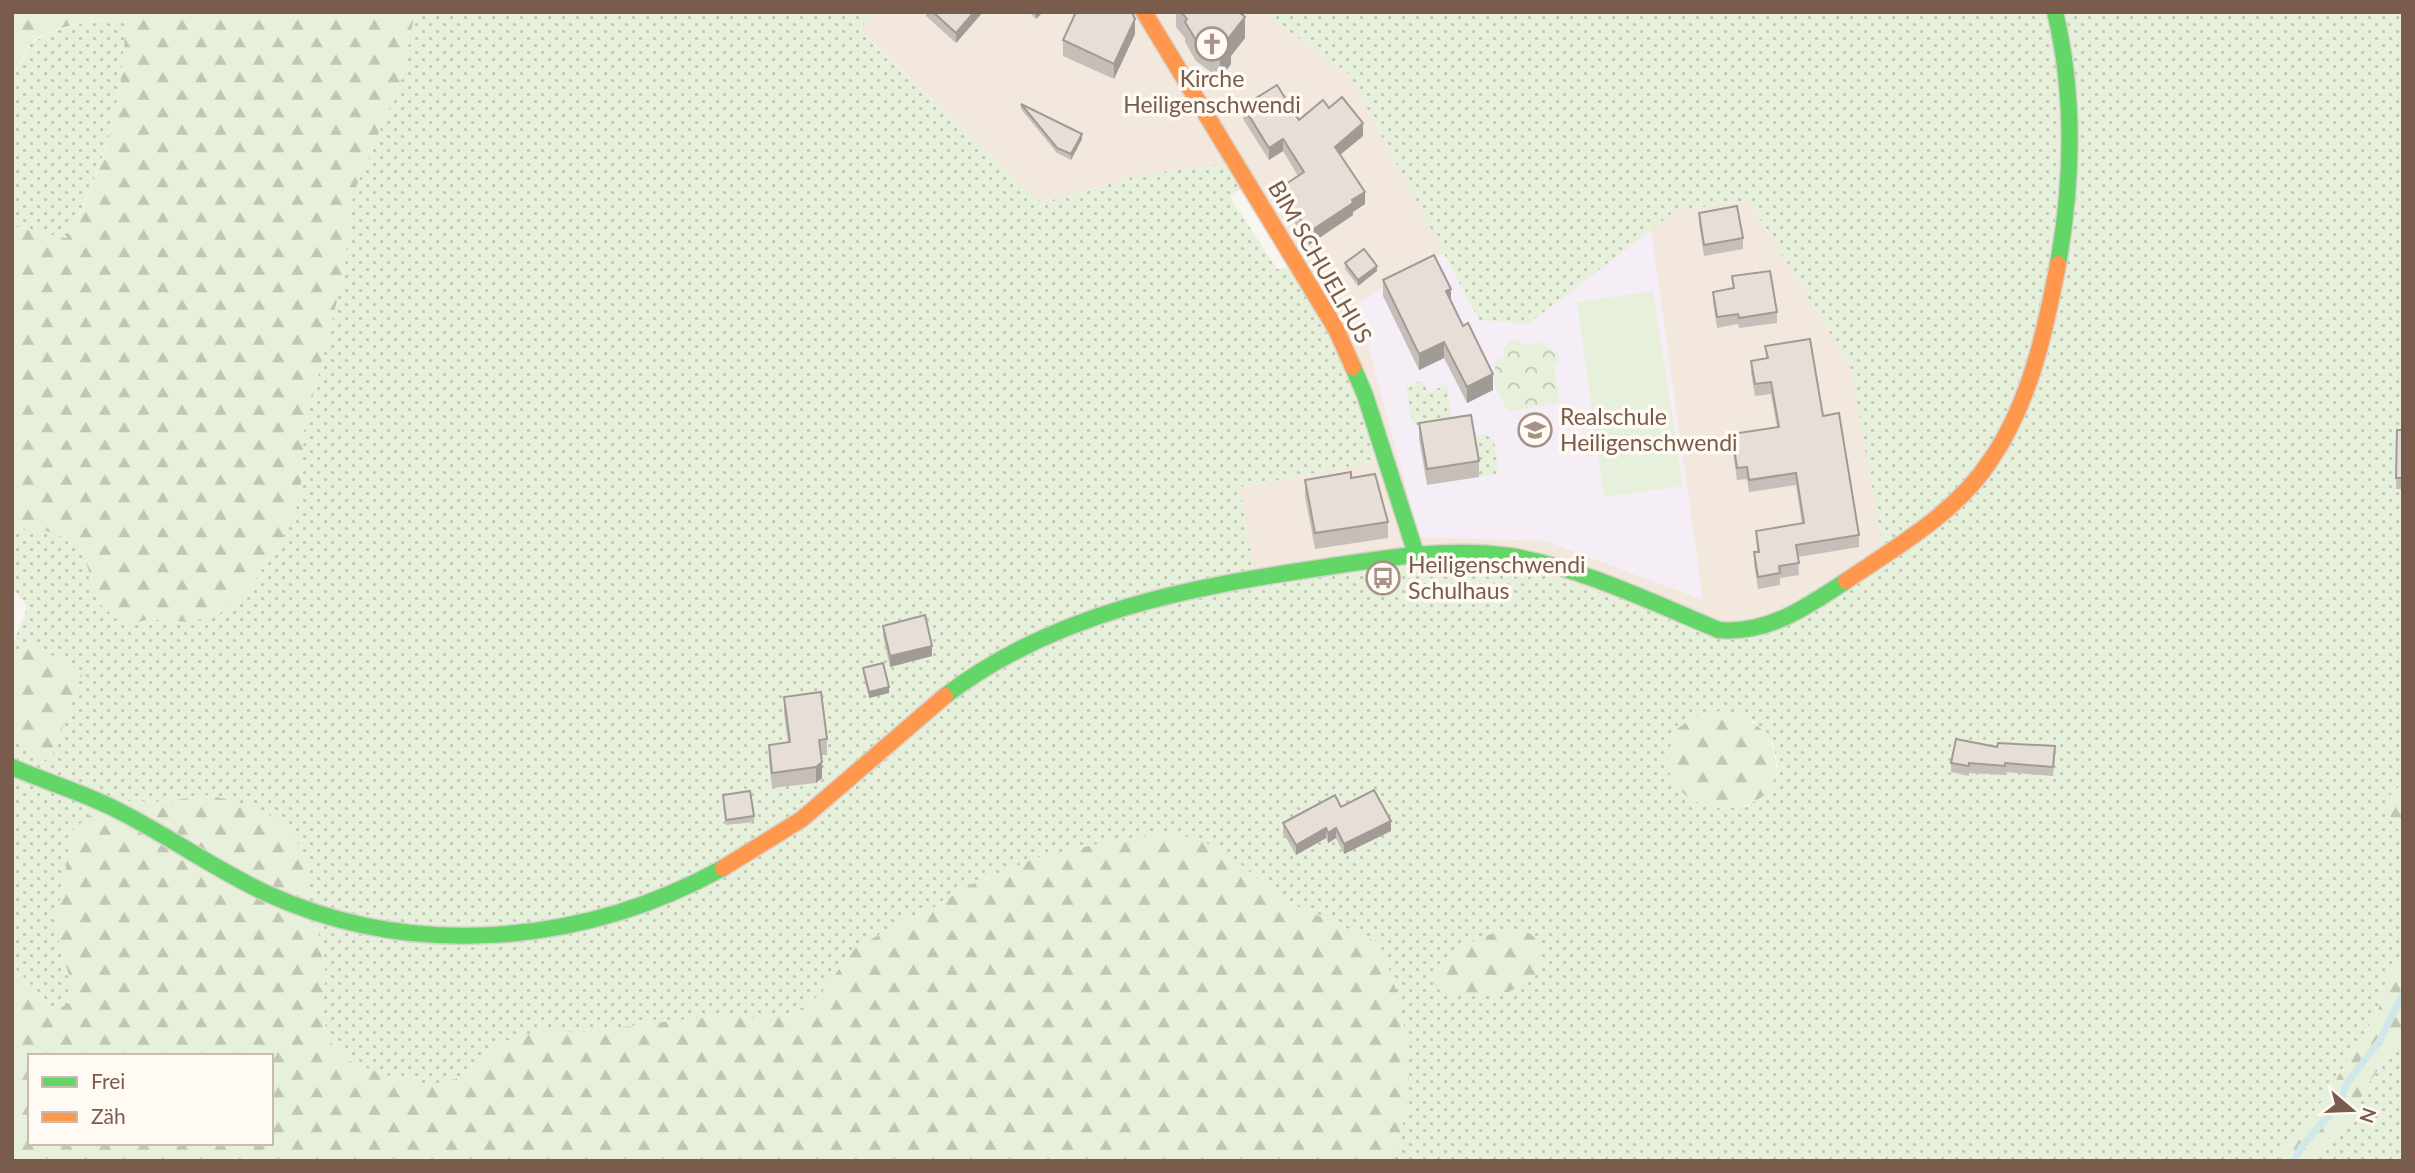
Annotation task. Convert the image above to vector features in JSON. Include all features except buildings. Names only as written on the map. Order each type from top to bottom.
[{"type":"street","name":"BIM SCHUELHUS","points":[[1144,12],[1336,329],[1365,395],[1416,554]]},
{"type":"street","points":[[12,767],[114,808],[245,883],[337,919],[417,935],[451,937],[533,933],[569,927],[649,900],[708,874],[767,841],[841,789],[953,690],[1053,629],[1117,606],[1255,577],[1416,554],[1461,551],[1543,563],[1719,630],[1760,630],[1814,602],[1953,503],[1991,460],[2006,434],[2026,389],[2044,330],[2059,253],[2071,128],[2068,63],[2055,12]]},
{"type":"shaded area","points":[[874,12],[1262,12],[1349,74],[1480,320],[1528,324],[1677,210],[1749,201],[1850,366],[1885,555],[1760,630],[1255,577],[1240,487],[1385,460],[1365,395],[1235,164],[1139,175],[1042,203],[859,29]]},
{"type":"shaded area","name":"Realschule Heiligenschwendi","points":[[1651,231],[1703,600],[1546,541],[1419,537],[1357,303],[1444,253],[1479,320],[1528,324]]},
{"type":"green space","points":[[12,12],[415,12],[401,80],[353,194],[343,277],[304,431],[300,500],[278,546],[247,591],[218,615],[189,622],[149,619],[125,626],[98,602],[81,545],[47,531],[12,528],[12,226],[66,238],[80,213],[102,160],[117,105],[125,19],[75,24],[47,33],[29,45],[12,81]]},
{"type":"green space","points":[[415,12],[874,12],[859,30],[1042,203],[1139,175],[1235,163],[1248,183],[1230,197],[1277,269],[1299,267],[1385,460],[1240,487],[1255,577],[1460,551],[1732,632],[1884,554],[1850,366],[1749,201],[1677,210],[1528,324],[1479,320],[1349,74],[1262,12],[2403,12],[2403,782],[2390,796],[2389,817],[2403,836],[2403,966],[2389,973],[2378,1011],[2328,1093],[2277,1161],[1393,1161],[1396,1153],[1378,942],[1285,901],[1240,864],[1168,833],[1036,858],[970,885],[925,913],[905,920],[854,949],[820,995],[794,1013],[760,1018],[705,1017],[582,1032],[538,1032],[499,1043],[458,1078],[433,1085],[391,1077],[353,1063],[328,1040],[322,1008],[326,975],[317,927],[206,795],[164,802],[121,801],[73,829],[55,927],[70,979],[70,1003],[56,1011],[12,965],[12,737],[25,750],[82,675],[29,641],[12,660],[27,606],[12,587],[12,528],[47,531],[81,545],[98,602],[125,626],[149,619],[189,622],[247,591],[278,546],[300,500],[304,431],[343,277],[353,194],[401,80]],"holes":[[[1753,720],[1773,743],[1778,767],[1749,806],[1722,809],[1689,799]]]},
{"type":"green space","points":[[125,18],[121,76],[110,132],[91,186],[66,238],[12,226],[12,81],[30,44],[51,32],[83,23]]},
{"type":"green space","points":[[1653,291],[1683,486],[1604,497],[1577,302]]},
{"type":"green space","points":[[1511,339],[1524,345],[1538,342],[1558,353],[1559,360],[1554,365],[1560,403],[1508,412],[1495,388],[1495,361],[1505,357],[1503,350]]},
{"type":"green space","points":[[1422,380],[1429,393],[1447,384],[1452,419],[1413,426],[1406,388]]},
{"type":"green space","points":[[1485,434],[1494,441],[1499,473],[1479,477],[1472,436]]},
{"type":"green space","points":[[29,641],[82,674],[50,762],[25,750],[12,737],[12,660]]},
{"type":"green space","points":[[1723,710],[1749,720],[1763,731],[1775,756],[1775,776],[1767,791],[1754,802],[1737,807],[1718,808],[1700,803],[1684,794],[1670,774],[1669,756],[1673,732],[1692,718]]},
{"type":"green space","points":[[2403,782],[2403,836],[2389,817],[2390,796]]},
{"type":"green space","points":[[206,795],[235,801],[267,813],[294,836],[309,862],[309,909],[317,927],[326,976],[322,1008],[328,1040],[353,1063],[391,1077],[433,1085],[458,1078],[499,1043],[538,1031],[582,1032],[705,1017],[760,1018],[794,1013],[820,995],[854,949],[905,920],[925,913],[970,885],[1036,858],[1115,840],[1168,833],[1202,840],[1240,864],[1285,901],[1378,942],[1397,995],[1408,1051],[1409,1089],[1396,1153],[1393,1161],[12,1161],[12,965],[55,1011],[69,1003],[70,979],[55,927],[73,829],[105,804],[121,801],[164,802]]},
{"type":"green space","points":[[1500,931],[1529,933],[1543,944],[1541,970],[1518,987],[1495,995],[1442,993],[1433,982],[1444,962],[1469,943]]},
{"type":"green space","points":[[2398,966],[2403,966],[2403,1035],[2370,1081],[2346,1124],[2330,1136],[2312,1161],[2277,1161],[2328,1093],[2378,1011],[2389,973]]},
{"type":"green space","points":[[2403,1035],[2403,1161],[2312,1161],[2330,1136],[2346,1124],[2370,1081]]},
{"type":"waterway","points":[[2294,1161],[2302,1146],[2339,1104],[2347,1083],[2380,1040],[2403,993]]},
{"type":"traffic: fast","points":[[2055,12],[2066,75],[2070,138],[2067,201],[2058,264]]},
{"type":"traffic: fast","points":[[1353,367],[1365,395],[1416,554]]},
{"type":"traffic: fast","points":[[945,696],[988,667],[1032,643],[1126,607],[1225,584],[1395,557],[1464,553],[1537,561],[1590,577],[1719,630],[1754,628],[1771,623],[1801,609],[1846,581]]},
{"type":"traffic: fast","points":[[12,767],[115,809],[268,894],[324,915],[381,929],[439,935],[498,935],[556,927],[613,914],[669,894],[723,868]]},
{"type":"traffic: slow","points":[[1144,12],[1336,329],[1353,367]]},
{"type":"traffic: slow","points":[[1846,581],[1943,513],[1976,480],[1990,461],[2004,439],[2026,391],[2048,315],[2058,264]]},
{"type":"traffic: slow","points":[[723,868],[802,819],[945,696]]},
{"type":"place","name":"Kirche Heiligenschwendi","points":[[1212,44]]},
{"type":"place","name":"Realschule Heiligenschwendi","points":[[1535,430]]},
{"type":"place","name":"Heiligenschwendi Schulhaus","points":[[1383,578]]}]
